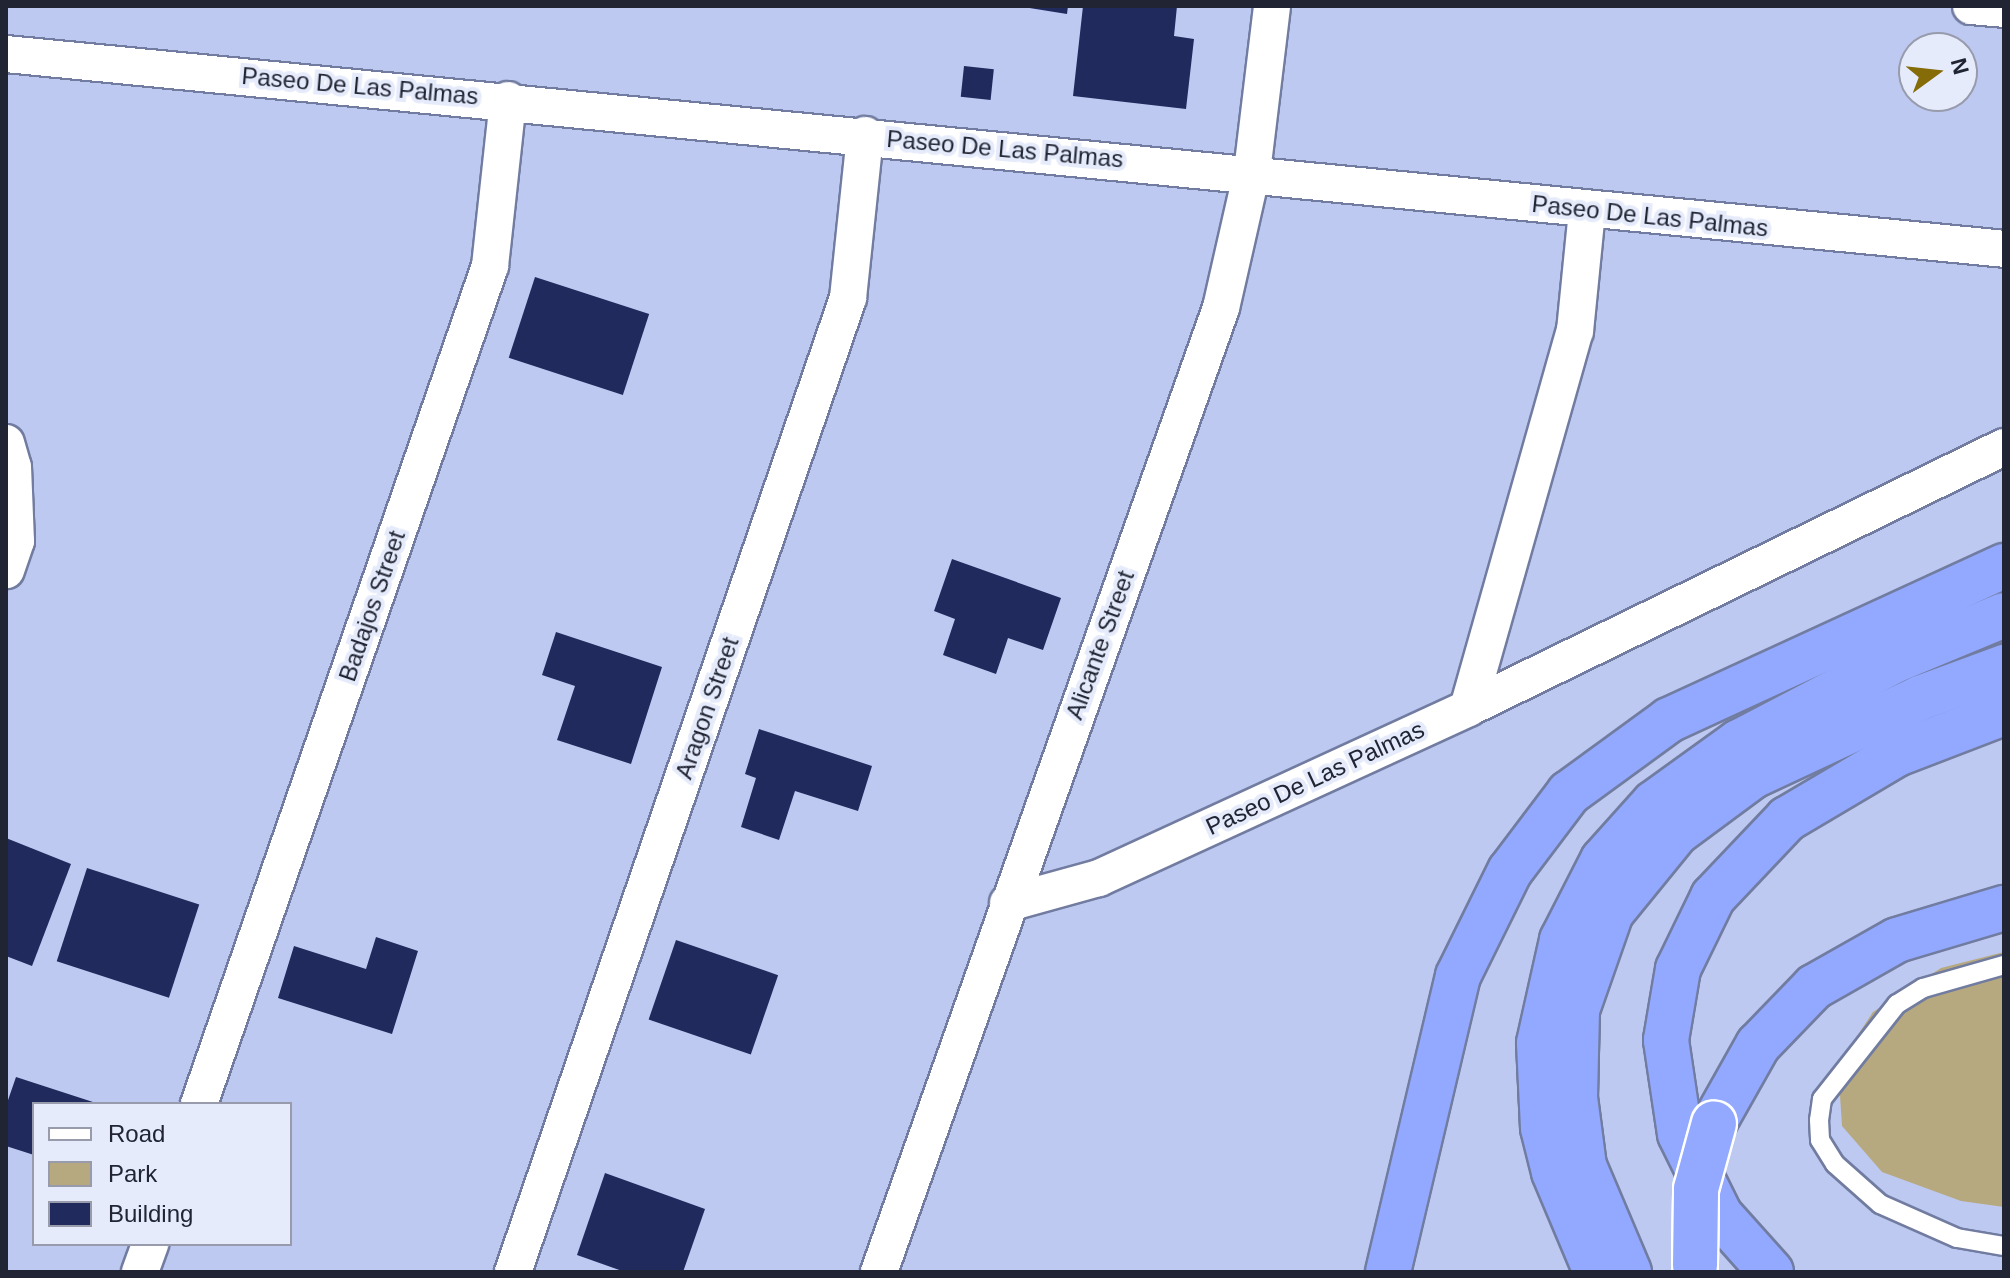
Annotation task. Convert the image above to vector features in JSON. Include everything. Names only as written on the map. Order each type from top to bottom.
[{"type":"highway","points":[[1388,1272],[1458,976],[1510,871],[1569,793],[1669,720],[2004,566]]},
{"type":"highway","points":[[1596,1272],[1554,1172],[1543,1128],[1539,1043],[1562,940],[1603,860],[1654,803],[1739,742],[1896,660],[2004,615]]},
{"type":"highway","points":[[1629,1272],[1584,1166],[1575,1098],[1577,1010],[1611,913],[1676,833],[1753,776],[1920,698],[2004,667]]},
{"type":"highway","points":[[1771,1272],[1720,1215],[1680,1134],[1666,1040],[1678,969],[1713,897],[1787,819],[1897,754],[2004,713]]},
{"type":"highway","points":[[1696,1268],[1696,1189],[1714,1123],[1758,1045],[1814,987],[1897,940],[2004,908]]},
{"type":"street","name":"Alicante Street","points":[[879,1272],[1221,308],[1252,172],[1272,6]]},
{"type":"street","points":[[1971,6],[2004,9]]},
{"type":"street","name":"Paseo De Las Palmas","points":[[6,54],[1252,172],[1587,211],[2004,249]]},
{"type":"street","name":"Badajos Street","points":[[200,1102],[490,266],[508,100]]},
{"type":"street","name":"Aragon Street","points":[[513,1272],[848,298],[865,135]]},
{"type":"street","points":[[1468,708],[1575,331],[1587,211]]},
{"type":"street","points":[[6,443],[13,467],[16,541],[6,570]]},
{"type":"street","name":"Paseo De Las Palmas","points":[[1008,903],[1099,878],[1468,708],[2004,447]]},
{"type":"street","points":[[140,1272],[149,1246]]},
{"type":"lane","points":[[2004,965],[1923,988],[1897,1004],[1822,1099],[1819,1120],[1820,1140],[1835,1164],[1880,1204],[1957,1238],[2004,1246]]},
{"type":"green space","points":[[2004,952],[2004,1207],[1961,1201],[1882,1172],[1842,1126],[1838,1065],[1873,1012],[1941,968]]},
{"type":"building","points":[[1017,6],[1068,6],[1067,14]]},
{"type":"building","points":[[1083,6],[1177,6],[1174,36],[1194,39],[1186,109],[1073,96]]},
{"type":"building","points":[[964,66],[994,69],[991,100],[961,97]]},
{"type":"building","points":[[535,277],[649,314],[623,395],[509,358]]},
{"type":"building","points":[[952,559],[1061,598],[1043,650],[1008,638],[996,674],[943,655],[955,619],[934,611]]},
{"type":"building","points":[[556,632],[662,667],[631,764],[557,740],[575,686],[542,675]]},
{"type":"building","points":[[759,729],[872,766],[858,811],[795,791],[779,840],[741,827],[756,778],[745,774]]},
{"type":"building","points":[[6,838],[71,864],[32,966],[6,956]]},
{"type":"building","points":[[87,868],[199,904],[169,998],[57,961]]},
{"type":"building","points":[[376,937],[418,951],[392,1034],[278,998],[294,946],[366,969]]},
{"type":"building","points":[[676,940],[778,975],[751,1055],[649,1019]]},
{"type":"building","points":[[16,1077],[93,1102],[32,1102],[32,1154],[6,1146],[6,1106]]},
{"type":"building","points":[[605,1173],[705,1209],[683,1272],[625,1272],[577,1255]]}]
